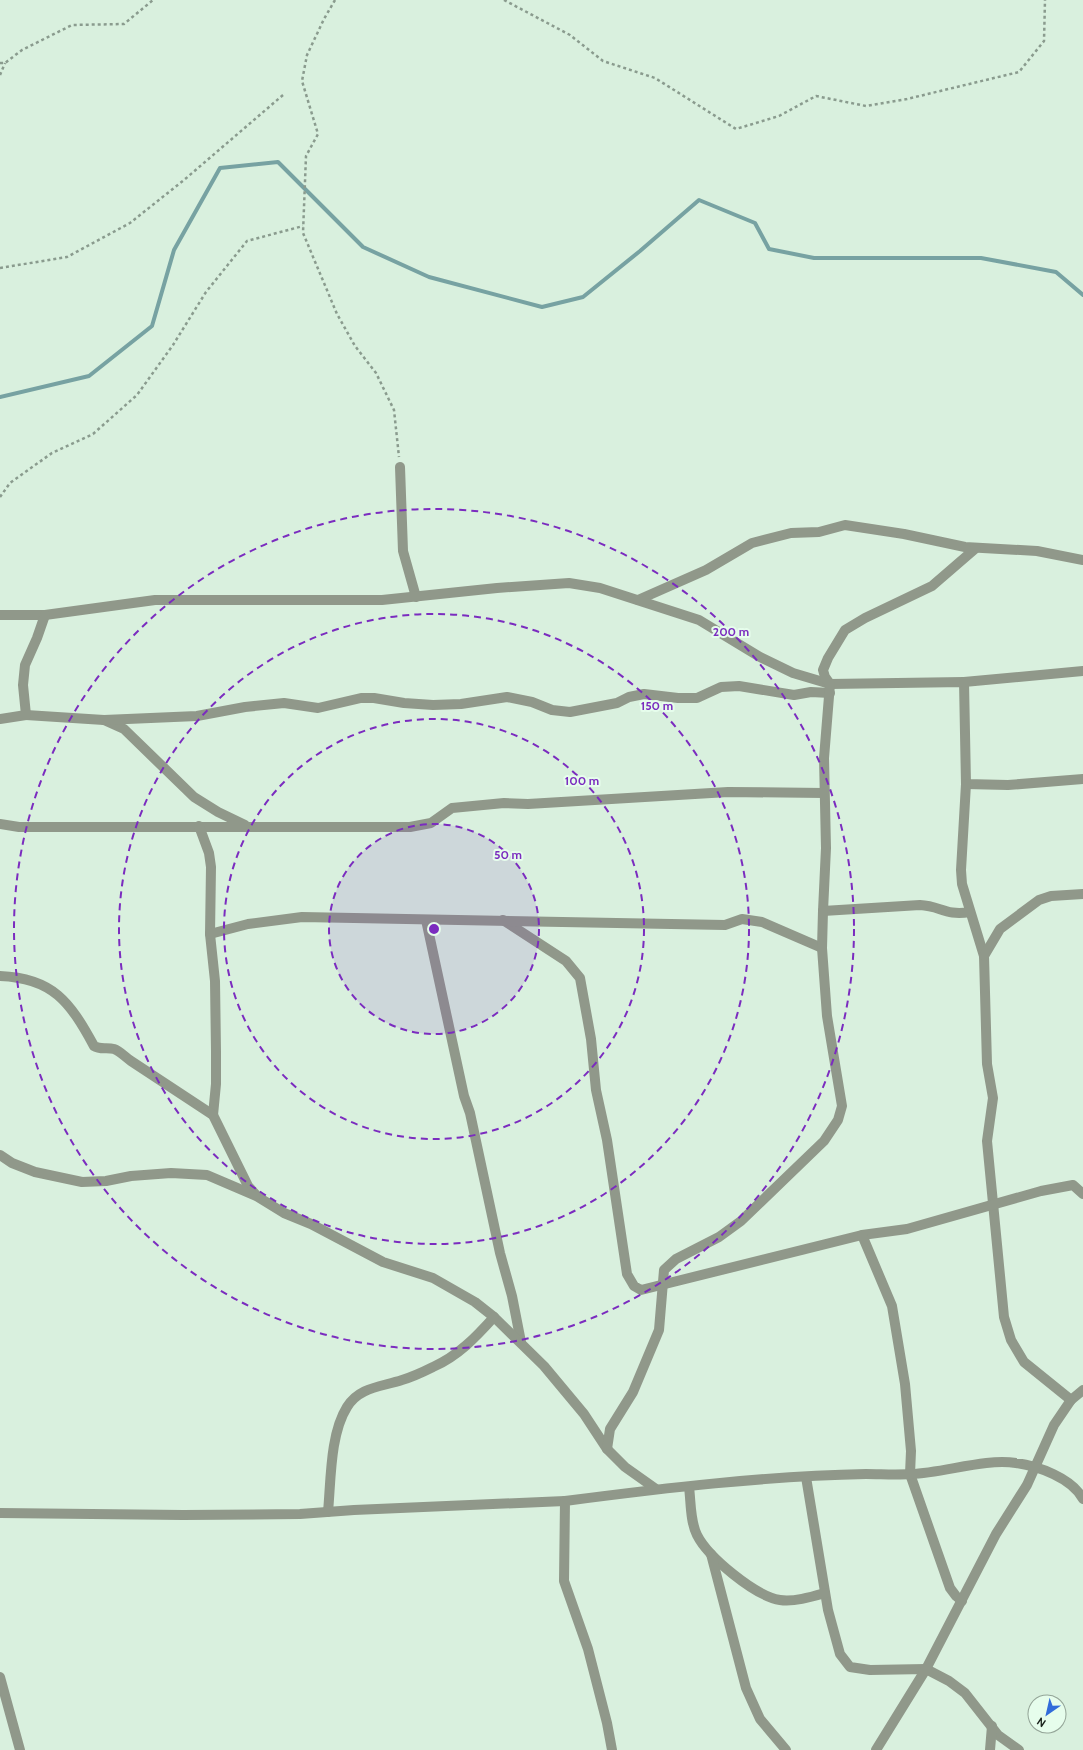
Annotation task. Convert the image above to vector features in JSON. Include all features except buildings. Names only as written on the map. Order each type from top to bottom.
[{"type":"street","points":[[400,467],[403,551],[416,597]]},
{"type":"street","points":[[638,600],[706,570],[752,544],[791,533],[819,532],[845,526],[904,534],[965,547],[1037,551],[1083,560]]},
{"type":"street","points":[[608,1449],[610,1430],[633,1392],[659,1330],[664,1270],[676,1259],[719,1237],[741,1221],[824,1141],[838,1120],[842,1106],[827,1016],[822,948],[826,848],[824,758],[830,688],[823,670],[828,658],[845,630],[865,618],[932,586],[976,548]]},
{"type":"street","points":[[0,615],[45,615],[155,600],[382,600],[497,588],[569,583],[600,588],[699,620],[760,657],[793,673],[830,688]]},
{"type":"street","points":[[26,715],[23,685],[25,665],[45,615]]},
{"type":"street","points":[[0,719],[26,715],[104,720],[197,716],[245,707],[284,703],[318,708],[361,698],[374,698],[404,703],[433,705],[461,704],[506,697],[532,702],[552,710],[570,712],[597,705],[606,706],[644,694],[678,698],[697,698],[721,687],[739,686],[794,695],[830,688],[964,682],[1083,671]]},
{"type":"street","points":[[964,682],[966,784],[961,870],[962,884],[984,956],[987,1064],[993,1098],[987,1141],[1004,1317],[1011,1340],[1024,1362],[1071,1400]]},
{"type":"street","points":[[104,720],[124,729],[194,797],[218,812],[246,826]]},
{"type":"street","points":[[966,784],[1008,785],[1083,779]]},
{"type":"street","points":[[0,824],[25,827],[410,827],[430,823],[452,808],[504,803],[528,804],[728,792],[824,793]]},
{"type":"street","points":[[199,826],[210,853],[211,867],[210,934],[214,981],[216,1051],[216,1084],[213,1115]]},
{"type":"street","points":[[984,956],[1000,929],[1039,900],[1050,896],[1083,894]]},
{"type":"street","points":[[823,911],[920,904],[929,905],[954,914],[970,912]]},
{"type":"street","points":[[210,934],[248,924],[302,917],[725,925],[742,919],[762,922],[822,948]]},
{"type":"street","points":[[426,920],[440,990],[464,1096],[470,1113],[500,1253],[512,1296],[521,1342]]},
{"type":"street","points":[[503,920],[566,960],[580,978],[590,1032],[596,1090],[607,1140],[627,1274],[634,1286],[641,1290],[862,1235],[907,1229],[994,1206],[1041,1191],[1072,1185],[1083,1194]]},
{"type":"street","points":[[0,976],[16,977],[44,985],[62,998],[98,1048],[114,1049],[120,1052],[131,1061],[213,1115],[248,1186],[258,1197]]},
{"type":"street","points":[[0,1154],[12,1163],[35,1172],[82,1182],[106,1181],[131,1176],[171,1173],[206,1175],[258,1197],[284,1213],[311,1224],[383,1262],[433,1278],[475,1302],[521,1342],[544,1366],[584,1414],[608,1449],[625,1467],[656,1489]]},
{"type":"street","points":[[862,1235],[892,1306],[896,1325],[906,1384],[910,1424],[910,1474],[950,1588],[962,1601]]},
{"type":"street","points":[[328,1512],[336,1432],[346,1408],[355,1396],[377,1386],[402,1380],[434,1367],[468,1346],[494,1317]]},
{"type":"street","points":[[876,1750],[926,1668],[996,1534],[1027,1485],[1054,1425],[1071,1400],[1083,1390]]},
{"type":"street","points":[[0,1513],[183,1515],[300,1514],[565,1501],[689,1486],[806,1477],[938,1472],[998,1462],[1015,1463],[1035,1467],[1072,1485],[1082,1496]]},
{"type":"street","points":[[806,1477],[828,1610],[840,1654],[850,1667],[870,1670],[926,1668],[949,1681],[965,1693],[998,1735],[1019,1750]]},
{"type":"street","points":[[689,1486],[693,1526],[697,1536],[711,1554],[727,1570],[750,1587],[779,1600],[803,1599],[825,1593]]},
{"type":"street","points":[[565,1501],[564,1581],[588,1649],[607,1723],[612,1750]]},
{"type":"street","points":[[711,1554],[746,1688],[760,1719],[786,1750]]},
{"type":"street","points":[[0,1676],[20,1750]]},
{"type":"street","points":[[990,1750],[992,1726]]},
{"type":"path","points":[[0,75],[5,63],[22,50],[72,25],[124,24],[153,0]]},
{"type":"path","points":[[335,0],[324,18],[307,55],[302,82],[318,134],[306,156],[303,233],[337,314],[355,346],[376,374],[394,410],[400,467]]},
{"type":"path","points":[[504,0],[570,35],[603,61],[654,78],[736,129],[779,116],[816,96],[866,106],[907,99],[1019,72],[1044,41],[1045,0]]},
{"type":"path","points":[[0,62],[5,63]]},
{"type":"path","points":[[0,268],[67,257],[130,223],[184,180],[283,95]]},
{"type":"path","points":[[0,497],[10,483],[52,453],[93,434],[137,395],[173,345],[206,292],[247,241],[303,226]]},
{"type":"waterway","points":[[0,397],[89,376],[152,326],[174,250],[220,168],[278,162],[363,247],[429,277],[542,307],[583,297],[640,251],[699,200],[755,223],[769,249],[814,258],[981,258],[1056,272],[1083,295]]}]
